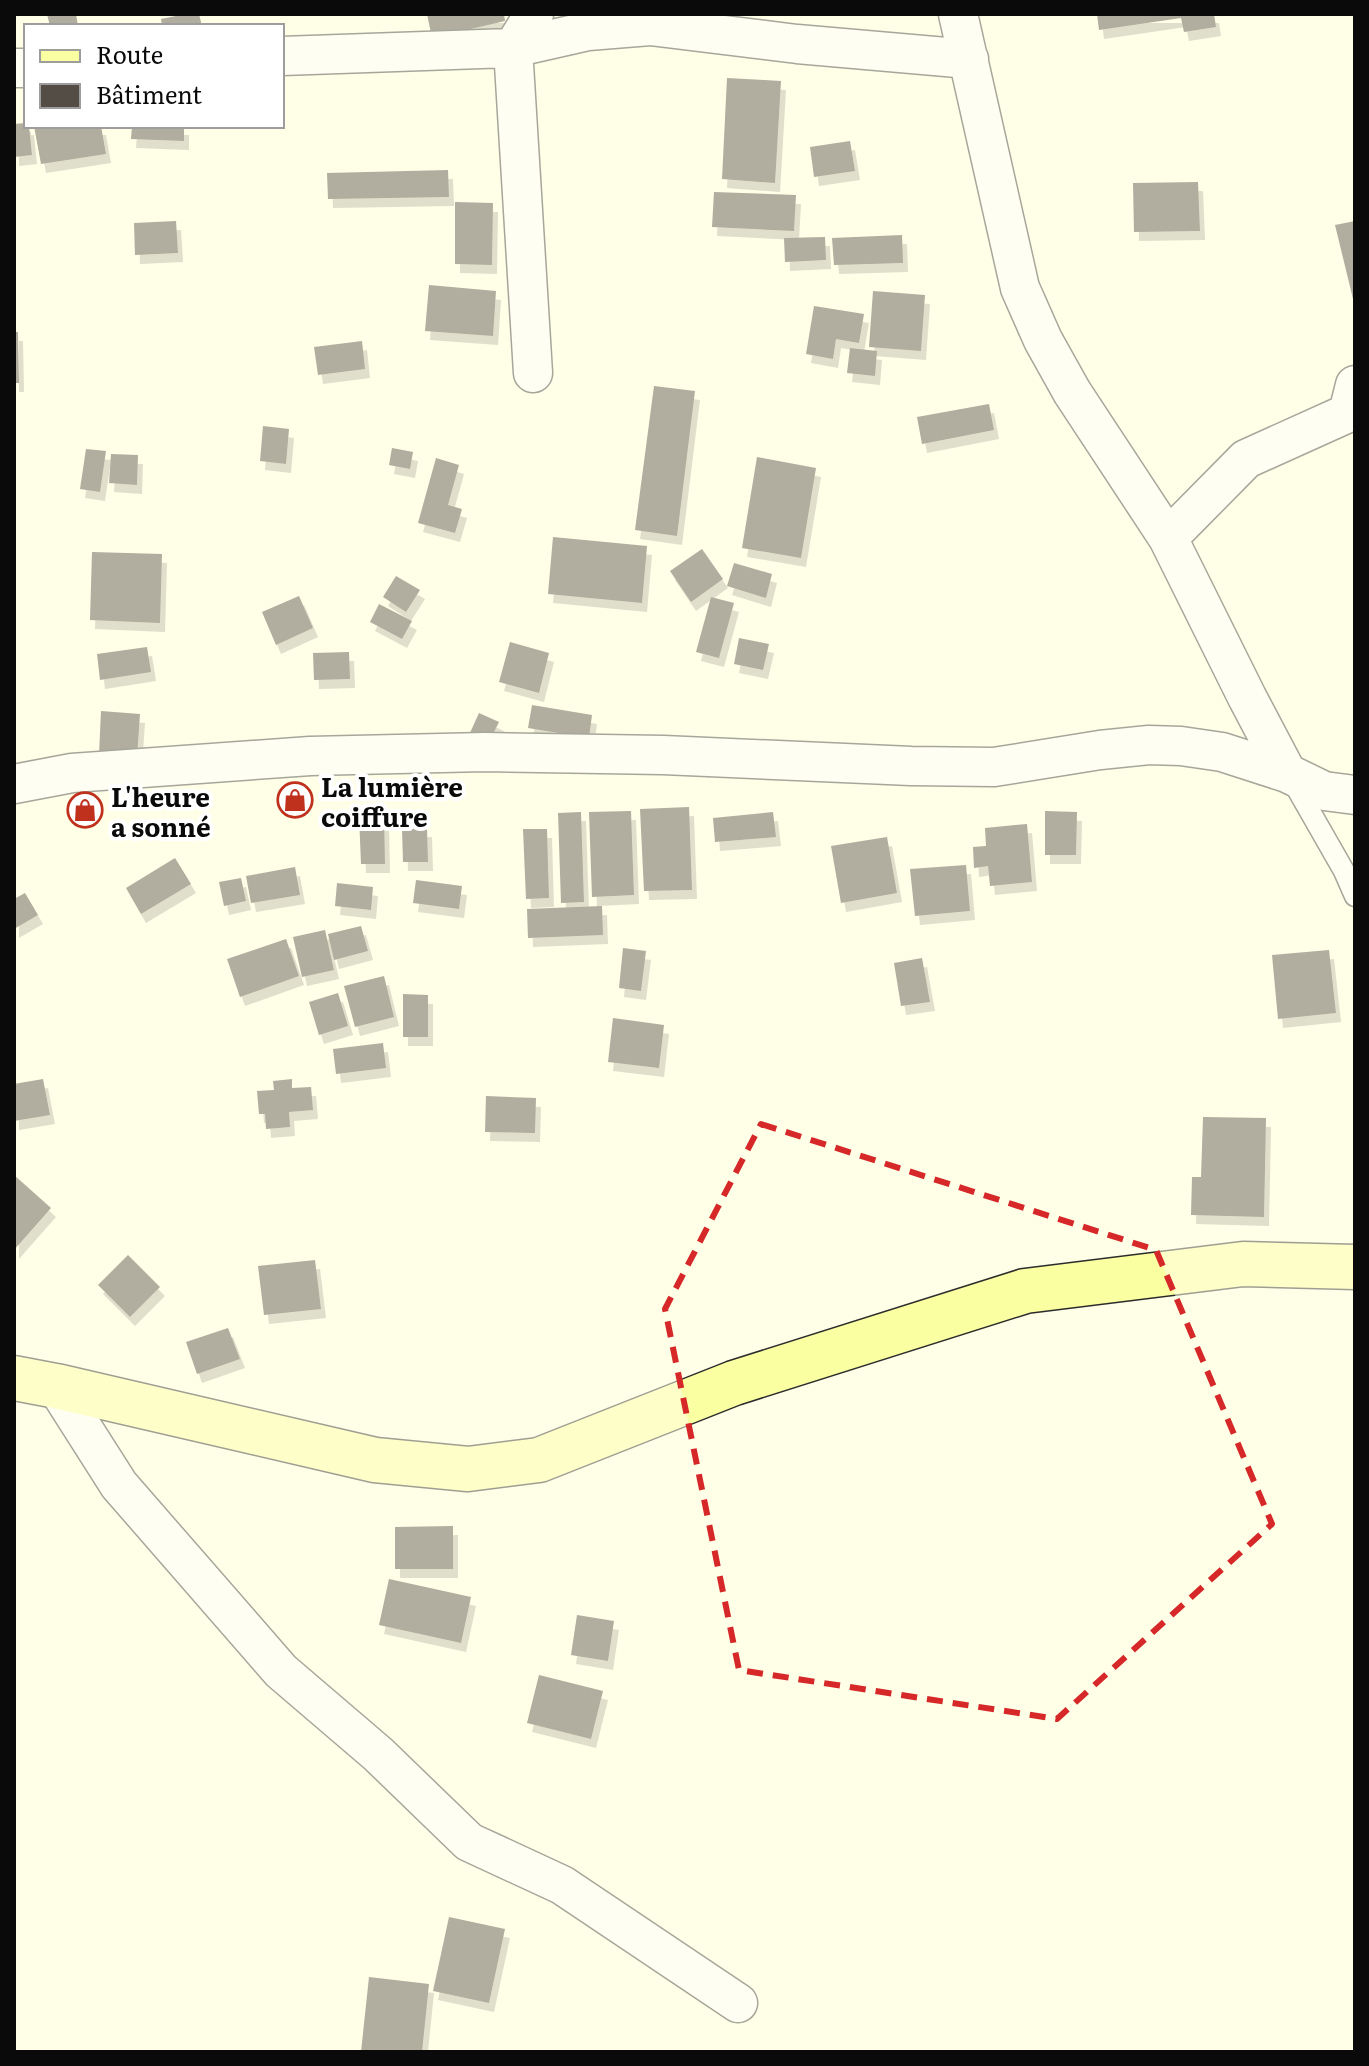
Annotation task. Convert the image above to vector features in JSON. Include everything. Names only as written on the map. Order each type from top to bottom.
[{"type":"street","points":[[533,373],[513,48],[534,14]]},
{"type":"street","points":[[958,14],[1020,288],[1043,340],[1072,392],[1168,538],[1287,773]]},
{"type":"street","points":[[284,56],[513,48],[588,31],[650,26],[797,44],[969,59]]},
{"type":"street","points":[[1168,538],[1246,459],[1348,413],[1355,385]]},
{"type":"street","points":[[14,784],[72,773],[310,756],[515,753],[994,767],[1149,745],[1222,752],[1287,773],[1324,791],[1355,795]]},
{"type":"street","points":[[14,1378],[375,1460],[468,1469],[539,1460],[734,1383],[1025,1291],[1243,1264],[1355,1267]]},
{"type":"street","points":[[56,1386],[119,1485],[281,1671],[378,1754],[469,1842],[562,1885],[738,2003]]},
{"type":"lane","points":[[1287,773],[1344,871],[1355,896]]},
{"type":"highlighted area","points":[[761,1124],[1156,1250],[1272,1524],[1057,1719],[739,1670],[665,1309]]},
{"type":"building","points":[[47,14],[76,14],[78,24],[50,24]]},
{"type":"building","points":[[199,14],[202,24],[162,24],[161,19]]},
{"type":"building","points":[[427,14],[504,14],[505,21],[432,38]]},
{"type":"building","points":[[1097,14],[1214,14],[1216,27],[1184,32],[1181,18],[1099,30]]},
{"type":"building","points":[[727,78],[781,81],[775,183],[722,179]]},
{"type":"building","points":[[24,123],[24,128],[29,128],[32,155],[14,157],[14,124]]},
{"type":"building","points":[[34,128],[101,128],[106,154],[41,164]]},
{"type":"building","points":[[132,128],[184,128],[184,141],[131,139]]},
{"type":"building","points":[[850,141],[855,171],[814,177],[810,147]]},
{"type":"building","points":[[448,170],[449,197],[328,199],[327,173]]},
{"type":"building","points":[[1198,182],[1200,231],[1134,232],[1133,183]]},
{"type":"building","points":[[714,192],[796,195],[794,231],[712,227]]},
{"type":"building","points":[[455,202],[493,203],[492,265],[455,264]]},
{"type":"building","points":[[176,221],[178,253],[135,255],[134,223]]},
{"type":"building","points":[[1355,221],[1355,303],[1354,303],[1335,225]]},
{"type":"building","points":[[902,235],[903,263],[834,265],[832,238]]},
{"type":"building","points":[[825,237],[826,260],[785,262],[784,238]]},
{"type":"building","points":[[429,285],[496,291],[493,336],[425,331]]},
{"type":"building","points":[[873,291],[925,295],[921,351],[869,347]]},
{"type":"building","points":[[814,306],[864,314],[859,343],[836,339],[833,359],[806,354]]},
{"type":"building","points":[[14,332],[18,332],[19,383],[14,383]]},
{"type":"building","points":[[362,341],[365,369],[318,375],[314,347]]},
{"type":"building","points":[[850,348],[877,351],[875,376],[847,373]]},
{"type":"building","points":[[654,386],[695,391],[677,536],[635,530]]},
{"type":"building","points":[[989,404],[994,430],[922,444],[917,417]]},
{"type":"building","points":[[263,426],[289,429],[286,464],[260,461]]},
{"type":"building","points":[[392,448],[413,452],[410,469],[389,465]]},
{"type":"building","points":[[86,449],[106,451],[100,492],[80,489]]},
{"type":"building","points":[[111,454],[138,455],[137,485],[109,483]]},
{"type":"building","points":[[757,457],[816,468],[801,558],[742,548]]},
{"type":"building","points":[[436,458],[459,465],[448,505],[462,509],[455,533],[418,523]]},
{"type":"building","points":[[553,537],[647,546],[642,603],[548,594]]},
{"type":"building","points":[[702,549],[723,579],[691,602],[670,571]]},
{"type":"building","points":[[92,552],[162,554],[160,623],[90,620]]},
{"type":"building","points":[[734,563],[772,574],[766,598],[727,586]]},
{"type":"building","points":[[396,576],[420,590],[406,612],[383,597]]},
{"type":"building","points":[[299,596],[313,628],[276,645],[262,612]]},
{"type":"building","points":[[711,597],[734,603],[719,658],[696,652]]},
{"type":"building","points":[[379,604],[412,621],[402,639],[370,622]]},
{"type":"building","points":[[739,638],[769,644],[763,670],[734,664]]},
{"type":"building","points":[[510,642],[549,653],[539,693],[499,682]]},
{"type":"building","points":[[147,647],[151,672],[100,680],[97,654]]},
{"type":"building","points":[[349,652],[350,679],[314,680],[313,653]]},
{"type":"building","points":[[532,705],[592,715],[589,738],[528,728]]},
{"type":"building","points":[[101,711],[140,714],[137,757],[99,755]]},
{"type":"building","points":[[479,713],[499,722],[488,744],[469,735]]},
{"type":"building","points":[[689,807],[692,890],[644,891],[640,809]]},
{"type":"building","points":[[631,811],[634,895],[592,897],[589,812]]},
{"type":"building","points":[[1045,811],[1077,812],[1076,855],[1045,855]]},
{"type":"building","points":[[581,812],[584,902],[561,903],[558,813]]},
{"type":"building","points":[[773,812],[776,837],[715,842],[713,818]]},
{"type":"building","points":[[384,814],[385,864],[361,864],[359,815]]},
{"type":"building","points":[[1027,824],[1032,882],[990,886],[988,866],[974,868],[973,847],[986,846],[985,828]]},
{"type":"building","points":[[427,828],[428,862],[403,862],[402,829]]},
{"type":"building","points":[[523,829],[547,829],[549,898],[526,899]]},
{"type":"building","points":[[887,837],[897,893],[841,903],[831,846]]},
{"type":"building","points":[[175,858],[191,884],[141,914],[126,888]]},
{"type":"building","points":[[966,865],[970,911],[915,916],[910,869]]},
{"type":"building","points":[[295,867],[300,895],[251,903],[246,876]]},
{"type":"building","points":[[241,878],[246,901],[224,906],[219,882]]},
{"type":"building","points":[[416,880],[462,886],[459,909],[413,903]]},
{"type":"building","points":[[337,883],[373,887],[371,910],[335,906]]},
{"type":"building","points":[[25,893],[38,915],[14,929],[14,899]]},
{"type":"building","points":[[602,906],[603,935],[528,938],[527,909]]},
{"type":"building","points":[[361,926],[368,951],[334,960],[328,934]]},
{"type":"building","points":[[325,930],[334,970],[302,977],[293,937]]},
{"type":"building","points":[[286,939],[299,976],[240,997],[227,959]]},
{"type":"building","points":[[623,948],[646,951],[641,991],[619,988]]},
{"type":"building","points":[[1329,950],[1336,1013],[1278,1019],[1272,955]]},
{"type":"building","points":[[922,958],[930,1002],[901,1006],[894,963]]},
{"type":"building","points":[[384,976],[394,1017],[355,1027],[344,986]]},
{"type":"building","points":[[338,993],[348,1026],[319,1035],[309,1002]]},
{"type":"building","points":[[403,994],[428,995],[428,1037],[403,1037]]},
{"type":"building","points":[[613,1018],[664,1025],[659,1068],[608,1062]]},
{"type":"building","points":[[383,1043],[386,1068],[336,1074],[333,1049]]},
{"type":"building","points":[[43,1079],[50,1115],[14,1121],[14,1084]]},
{"type":"building","points":[[292,1079],[292,1088],[311,1087],[313,1110],[289,1112],[290,1127],[266,1129],[265,1114],[259,1114],[257,1091],[274,1090],[273,1081]]},
{"type":"building","points":[[486,1096],[536,1098],[535,1133],[485,1132]]},
{"type":"building","points":[[1203,1117],[1266,1118],[1264,1217],[1191,1215],[1192,1177],[1201,1177]]},
{"type":"building","points":[[14,1175],[51,1208],[14,1250]]},
{"type":"building","points":[[128,1255],[160,1287],[130,1317],[98,1285]]},
{"type":"building","points":[[315,1260],[321,1309],[264,1315],[258,1266]]},
{"type":"building","points":[[228,1328],[240,1359],[197,1374],[186,1342]]},
{"type":"building","points":[[453,1526],[453,1569],[395,1569],[395,1527]]},
{"type":"building","points":[[389,1579],[471,1597],[461,1643],[379,1625]]},
{"type":"building","points":[[577,1615],[614,1621],[608,1661],[571,1655]]},
{"type":"building","points":[[539,1675],[603,1691],[591,1739],[527,1723]]},
{"type":"building","points":[[449,1917],[505,1929],[489,2003],[433,1991]]},
{"type":"building","points":[[369,1977],[429,1984],[422,2052],[361,2052]]},
{"type":"place","name":"La lumière coiffure","points":[[295,800]]},
{"type":"place","name":"L'heure a sonné","points":[[85,810]]}]
